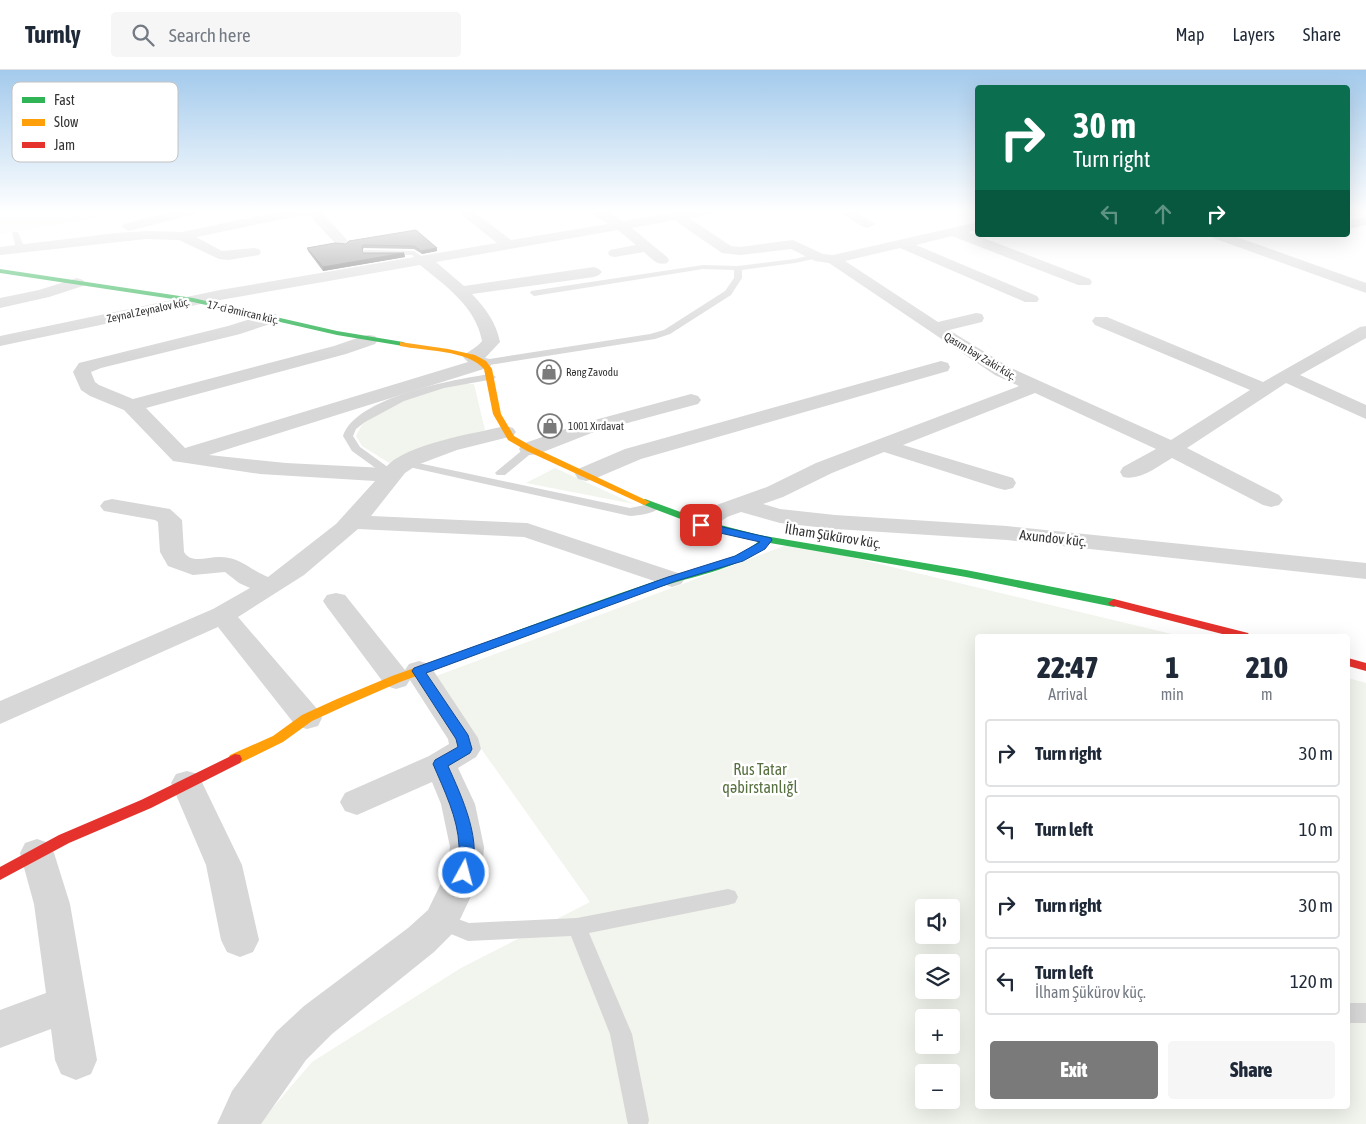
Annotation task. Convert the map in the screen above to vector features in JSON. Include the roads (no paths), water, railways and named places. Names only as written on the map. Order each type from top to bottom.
[{"type":"street","points":[[266,259],[270,268],[296,283]]},
{"type":"street","name":"Zeynal Zeynalov küç.","points":[[0,341],[193,300],[434,259]]},
{"type":"street","name":"Qasım bəy Zakir küç.","points":[[827,259],[978,357],[1034,387],[1172,449],[1271,500]]},
{"type":"street","points":[[939,259],[1031,299]]},
{"type":"street","points":[[1025,259],[1084,282]]},
{"type":"street","points":[[1286,259],[1366,288]]},
{"type":"street","points":[[182,456],[482,366],[491,342],[491,334],[486,323],[460,291],[424,261]]},
{"type":"street","name":"17-ci Əmircan küç.","points":[[0,271],[193,300],[369,340],[448,352],[482,366]]},
{"type":"street","points":[[1339,278],[1366,271]]},
{"type":"street","points":[[460,291],[594,272]]},
{"type":"street","points":[[956,282],[980,276]]},
{"type":"street","points":[[0,303],[43,294],[77,283]]},
{"type":"street","points":[[270,318],[234,330],[95,364],[86,367],[82,372],[87,386],[131,406],[169,447],[182,456],[274,469],[328,473],[398,469]]},
{"type":"street","points":[[935,328],[976,318]]},
{"type":"street","points":[[1101,321],[1264,389]]},
{"type":"street","points":[[1131,472],[1172,449],[1284,376],[1349,350],[1366,331]]},
{"type":"street","points":[[131,406],[340,350],[369,340]]},
{"type":"street","name":"İlham Şükürov küç.","points":[[482,366],[497,414],[511,438],[530,450],[655,507],[701,525],[767,540],[999,578],[1114,603],[1236,634]]},
{"type":"street","points":[[586,474],[633,454],[941,367]]},
{"type":"street","points":[[1284,376],[1366,413]]},
{"type":"street","points":[[701,525],[719,512],[775,492],[817,471],[1034,387]]},
{"type":"street","points":[[530,450],[587,428],[691,400]]},
{"type":"street","points":[[1,710],[222,615],[252,599],[337,537],[398,469],[434,451],[506,432]]},
{"type":"street","points":[[882,445],[1005,483]]},
{"type":"street","name":"Axundov küç.","points":[[741,504],[759,512],[835,522],[1007,533],[1366,571]]},
{"type":"street","points":[[112,506],[162,514],[170,520],[172,552],[177,561],[193,567],[220,564],[233,566],[248,578],[269,587]]},
{"type":"street","points":[[352,522],[527,530],[672,579]]},
{"type":"street","points":[[0,874],[64,839],[146,804],[204,773],[278,739],[307,718],[407,675],[672,579],[739,558],[761,546],[767,540]]},
{"type":"street","points":[[336,601],[407,675],[463,738],[465,749],[440,764],[357,802]]},
{"type":"street","points":[[222,615],[307,718]]},
{"type":"street","points":[[1350,663],[1366,667]]},
{"type":"street","points":[[239,1124],[247,1106],[291,1046],[318,1020],[421,940],[441,921],[464,873],[467,847],[458,804],[440,764]]},
{"type":"street","points":[[187,783],[224,865],[240,940]]},
{"type":"street","points":[[37,853],[52,904],[76,1060]]},
{"type":"street","points":[[0,1029],[68,1004]]},
{"type":"lane","points":[[534,293],[703,268],[738,268],[808,259]]},
{"type":"lane","points":[[655,507],[642,512],[630,512],[398,469],[356,449],[348,436],[350,428],[386,405],[421,389],[448,382],[482,366],[652,337],[667,332],[728,293],[738,278],[738,268]]},
{"type":"lane","points":[[501,473],[530,450]]},
{"type":"lane","points":[[441,921],[468,932],[577,927],[728,897]]},
{"type":"lane","points":[[577,927],[621,1034],[638,1120]]},
{"type":"lane","points":[[1350,1013],[1366,1014]]},
{"type":"place","name":"Rəng Zavodu","points":[[549,372]]},
{"type":"place","name":"1001 Xırdavat","points":[[550,426]]},
{"type":"park label","name":"Rus Tatar qəbirstanlığl","points":[[760,778]]}]
